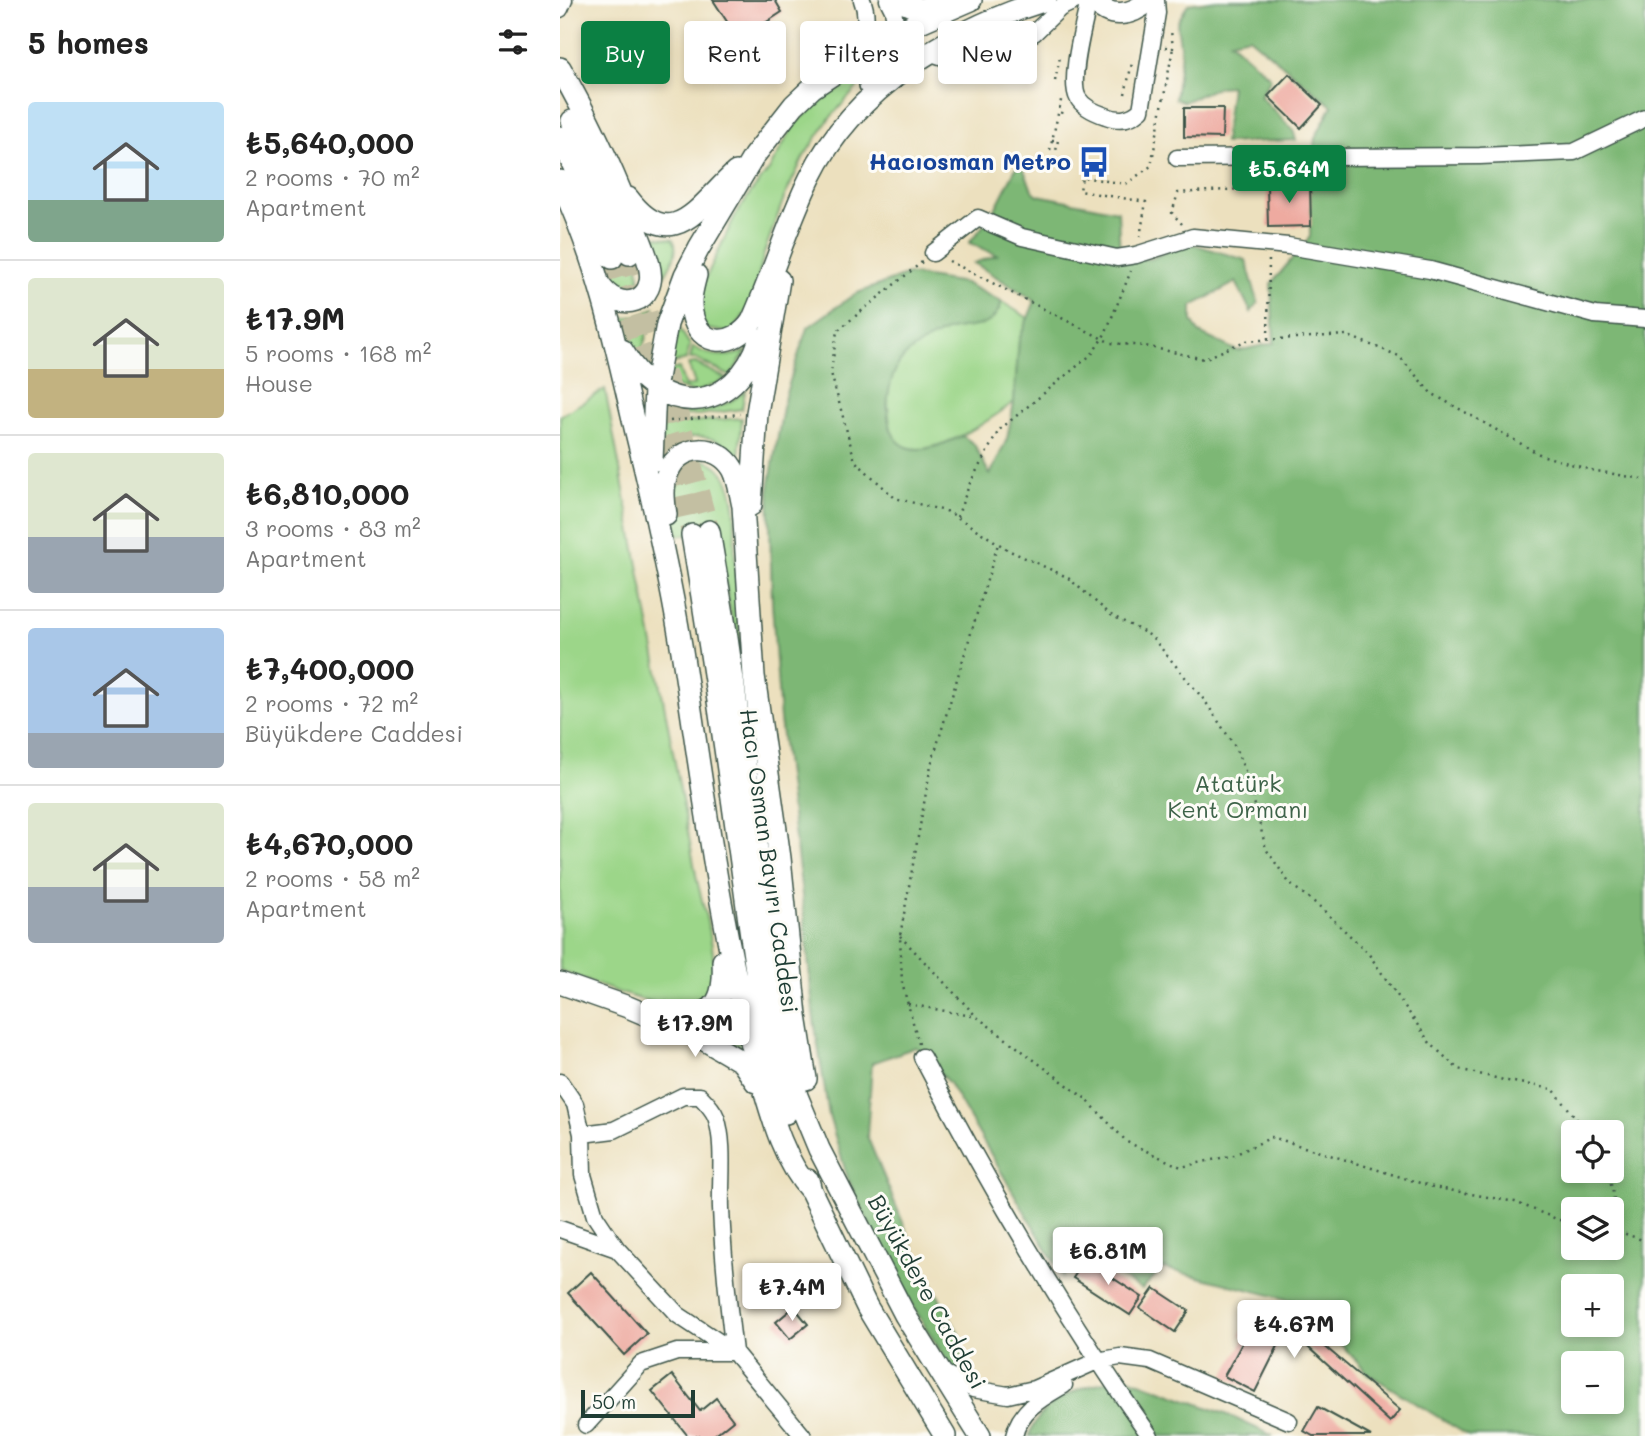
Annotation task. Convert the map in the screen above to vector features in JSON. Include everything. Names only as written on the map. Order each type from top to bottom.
[{"type":"main road","points":[[898,0],[918,9],[969,1]]},
{"type":"main road","points":[[835,135],[873,97],[928,52],[991,19],[1046,0]]},
{"type":"main road","points":[[1092,0],[1102,10],[1116,14],[1135,11],[1149,0]]},
{"type":"main road","points":[[923,21],[969,1]]},
{"type":"main road","points":[[560,68],[620,188],[651,275],[645,294],[625,303],[609,296],[597,282]]},
{"type":"main road","points":[[654,506],[652,420],[655,388],[667,324],[685,275],[754,156],[794,105],[818,84]]},
{"type":"main road","points":[[699,248],[691,298],[692,316],[697,327],[706,335],[716,341],[727,341],[740,335],[752,321],[810,178],[853,103],[870,84]]},
{"type":"main road","points":[[560,97],[602,184],[620,256],[560,137]]},
{"type":"main road","points":[[620,188],[645,218],[660,225],[675,225],[696,211],[754,156]]},
{"type":"main road","points":[[560,181],[583,236],[612,326],[654,506],[682,650],[715,879],[738,995],[769,1105],[791,1163],[811,1191],[867,1307],[944,1436]]},
{"type":"main road","points":[[747,566],[757,413],[785,235]]},
{"type":"main road","points":[[612,326],[632,366],[655,388],[677,398],[695,400],[718,394],[731,386],[751,363],[775,298]]},
{"type":"main road","points":[[665,556],[667,524],[664,497],[668,471],[683,454],[705,449],[715,452],[724,458],[737,480],[743,506],[754,676],[780,859],[798,1027],[810,1095],[832,1172]]},
{"type":"main road","name":"Hacı Osman Bayırı Caddesi","points":[[811,1191],[772,1059],[746,902],[709,638],[700,533],[727,638],[786,1050],[806,1120],[832,1172]]},
{"type":"main road","points":[[628,1007],[693,1016],[704,1013],[718,1000],[723,980],[715,879]]},
{"type":"main road","points":[[560,983],[628,1007],[701,1038],[743,1062],[769,1105]]},
{"type":"main road","name":"Büyükdere Caddesi","points":[[832,1172],[881,1272],[936,1368],[980,1436]]},
{"type":"street","points":[[560,9],[564,0]]},
{"type":"street","points":[[812,88],[852,49],[864,33],[867,20],[862,0]]},
{"type":"street","points":[[888,0],[895,21]]},
{"type":"street","points":[[928,52],[943,57],[962,57],[989,49],[1034,33],[1060,8],[1077,0]]},
{"type":"street","points":[[1092,0],[1074,75],[1078,98],[1095,113],[1116,120],[1135,116],[1141,110],[1157,13],[1156,0]]},
{"type":"street","points":[[1177,158],[1574,152],[1645,118]]},
{"type":"street","points":[[933,253],[978,218],[1022,236],[1117,258],[1136,255],[1193,237],[1269,244],[1430,270],[1595,315],[1645,320]]},
{"type":"street","points":[[922,1057],[970,1150],[1091,1364],[1150,1436]]},
{"type":"street","points":[[560,1082],[575,1104],[582,1134],[583,1175],[595,1216],[617,1249],[678,1315],[734,1352],[803,1436]]},
{"type":"street","points":[[582,1134],[614,1129],[683,1096],[700,1096],[709,1104],[716,1116],[720,1133],[725,1271],[734,1352]]},
{"type":"street","points":[[560,1229],[617,1249]]},
{"type":"street","points":[[586,1425],[641,1364],[677,1352],[734,1352]]},
{"type":"street","points":[[936,1368],[973,1389],[1008,1395],[1034,1389],[1091,1364],[1120,1357],[1150,1361],[1289,1421]]},
{"type":"street","points":[[1014,1436],[1016,1427],[1027,1410],[1040,1399],[1070,1382],[1091,1364]]},
{"type":"path","points":[[1136,255],[1146,202],[1080,191],[1082,177],[1126,184],[1152,166],[1173,48]]},
{"type":"path","points":[[1055,82],[1062,50]]},
{"type":"path","points":[[1125,94],[1134,52]]},
{"type":"path","points":[[1050,150],[1061,96],[1078,98]]},
{"type":"path","points":[[1059,107],[1062,108],[1061,114]]},
{"type":"path","points":[[1052,140],[1058,140],[1056,151]]},
{"type":"path","points":[[1193,237],[1172,213],[1178,192],[1257,188]]},
{"type":"path","points":[[1268,339],[1269,244]]},
{"type":"path","points":[[1578,1120],[1553,1089],[1508,1082],[1458,1069],[1430,1043],[1367,953],[1318,905],[1290,884],[1266,849],[1248,778],[1234,745],[1205,701],[1151,636],[1111,615],[1067,577],[998,544],[949,512],[895,498],[855,461],[831,373],[837,331],[933,253],[1111,343],[1145,346],[1204,359],[1245,341],[1346,335],[1399,356],[1431,393],[1541,455],[1644,482]]},
{"type":"path","points":[[957,517],[970,484],[999,430],[1092,354],[1105,334],[1131,271]]},
{"type":"path","points":[[652,420],[694,420],[757,413]]},
{"type":"path","points":[[922,1057],[902,983],[900,936],[931,765],[998,544]]},
{"type":"path","points":[[900,936],[977,1017],[1086,1099],[1127,1142],[1181,1167],[1234,1155],[1272,1137],[1433,1187],[1515,1202],[1561,1220]]},
{"type":"path","points":[[908,1004],[977,1017]]},
{"type":"path","points":[[1624,1232],[1645,1241]]},
{"type":"green space","name":"Atatürk Kent Ormanı","points":[[1217,0],[1645,0],[1645,1436],[1469,1436],[1370,1375],[1315,1317],[1294,1301],[1163,1268],[1142,1289],[1079,1254],[1063,1277],[949,1083],[916,1047],[872,1063],[867,1136],[918,1259],[958,1332],[962,1354],[955,1375],[890,1269],[848,1179],[829,1116],[814,1020],[801,886],[780,720],[772,603],[769,487],[785,396],[807,328],[855,294],[908,274],[965,283],[1002,302],[998,312],[982,325],[946,332],[908,353],[898,366],[889,390],[888,418],[891,430],[898,440],[914,449],[935,446],[963,436],[974,444],[990,475],[1007,439],[1014,402],[1019,340],[1035,301],[974,263],[997,255],[969,243],[992,215],[1020,160],[1032,190],[1038,195],[1118,211],[1120,259],[1151,259],[1186,242],[1246,260],[1258,302],[1251,312],[1236,282],[1192,306],[1192,321],[1199,333],[1237,351],[1274,343],[1271,284],[1310,237],[1310,183],[1315,138],[1332,106],[1249,37],[1230,41],[1271,78],[1260,96],[1293,130],[1296,140],[1224,143],[1231,86],[1218,87],[1184,102],[1175,99],[1181,53],[1177,23],[1188,4]]},
{"type":"green space","points":[[841,84],[860,84],[829,119],[803,158],[784,198],[764,253],[752,304],[731,333],[707,329],[700,317],[702,286],[734,218],[769,170],[794,125]]},
{"type":"green space","points":[[648,235],[673,239],[676,249],[665,275]]},
{"type":"green space","points":[[637,258],[640,285],[626,295],[611,287],[602,268]]},
{"type":"green space","points":[[1002,302],[1028,318],[1019,340],[1014,402],[955,439],[920,449],[906,447],[893,435],[889,418],[890,380],[899,362],[908,353],[939,334],[987,323],[998,312]]},
{"type":"green space","points":[[654,308],[639,362],[627,344],[621,319],[644,314]]},
{"type":"green space","points":[[678,326],[690,345],[686,360],[670,364]]},
{"type":"green space","points":[[693,347],[720,356],[747,351],[730,376],[696,359],[690,359]]},
{"type":"green space","points":[[695,363],[727,379],[694,393],[666,383],[670,370],[679,368],[685,387],[695,384],[688,364]]},
{"type":"green space","points":[[605,389],[697,880],[713,952],[713,980],[710,991],[701,1001],[689,1006],[642,1000],[560,970],[560,416]]},
{"type":"green space","points":[[745,391],[742,409],[700,415],[662,416],[663,408],[706,410],[726,403]]},
{"type":"green space","points":[[742,418],[739,456],[720,442],[700,437],[680,441],[661,456],[661,424]]},
{"type":"green space","points":[[699,460],[720,469],[733,496],[742,661],[739,662],[716,527],[678,536],[673,503],[676,483],[688,467]]},
{"type":"green space","points":[[731,1005],[742,1049],[700,1027],[713,1021]]},
{"type":"green space","points":[[1126,1377],[1228,1415],[1273,1436],[1029,1436],[1044,1411],[1068,1394]]},
{"type":"building","points":[[713,0],[775,0],[782,12],[768,21],[727,21]]},
{"type":"building","points":[[1289,74],[1322,105],[1301,128],[1268,96]]},
{"type":"building","points":[[1184,108],[1223,108],[1222,138],[1184,137]]},
{"type":"building","points":[[1310,183],[1311,226],[1268,227],[1267,184]]},
{"type":"building","points":[[1085,1260],[1142,1297],[1130,1315],[1073,1278]]},
{"type":"building","points":[[591,1272],[647,1334],[624,1355],[568,1293]]},
{"type":"building","points":[[1154,1288],[1189,1311],[1175,1332],[1140,1308]]},
{"type":"building","points":[[1277,1306],[1400,1410],[1390,1422],[1287,1328],[1255,1392],[1224,1376],[1245,1338],[1240,1335],[1249,1320],[1268,1331],[1275,1317],[1271,1314]]},
{"type":"building","points":[[794,1307],[808,1324],[790,1339],[776,1322]]},
{"type":"building","points":[[672,1375],[700,1411],[716,1398],[733,1420],[713,1436],[688,1436],[652,1391]]},
{"type":"building","points":[[1318,1407],[1371,1436],[1313,1436],[1304,1431]]},
{"type":"tunnel","points":[[629,254],[676,407],[709,531]]},
{"type":"tunnel","points":[[612,258],[674,456],[692,535]]},
{"type":"place","name":"Hacıosman Metro","points":[[1094,162]]}]
